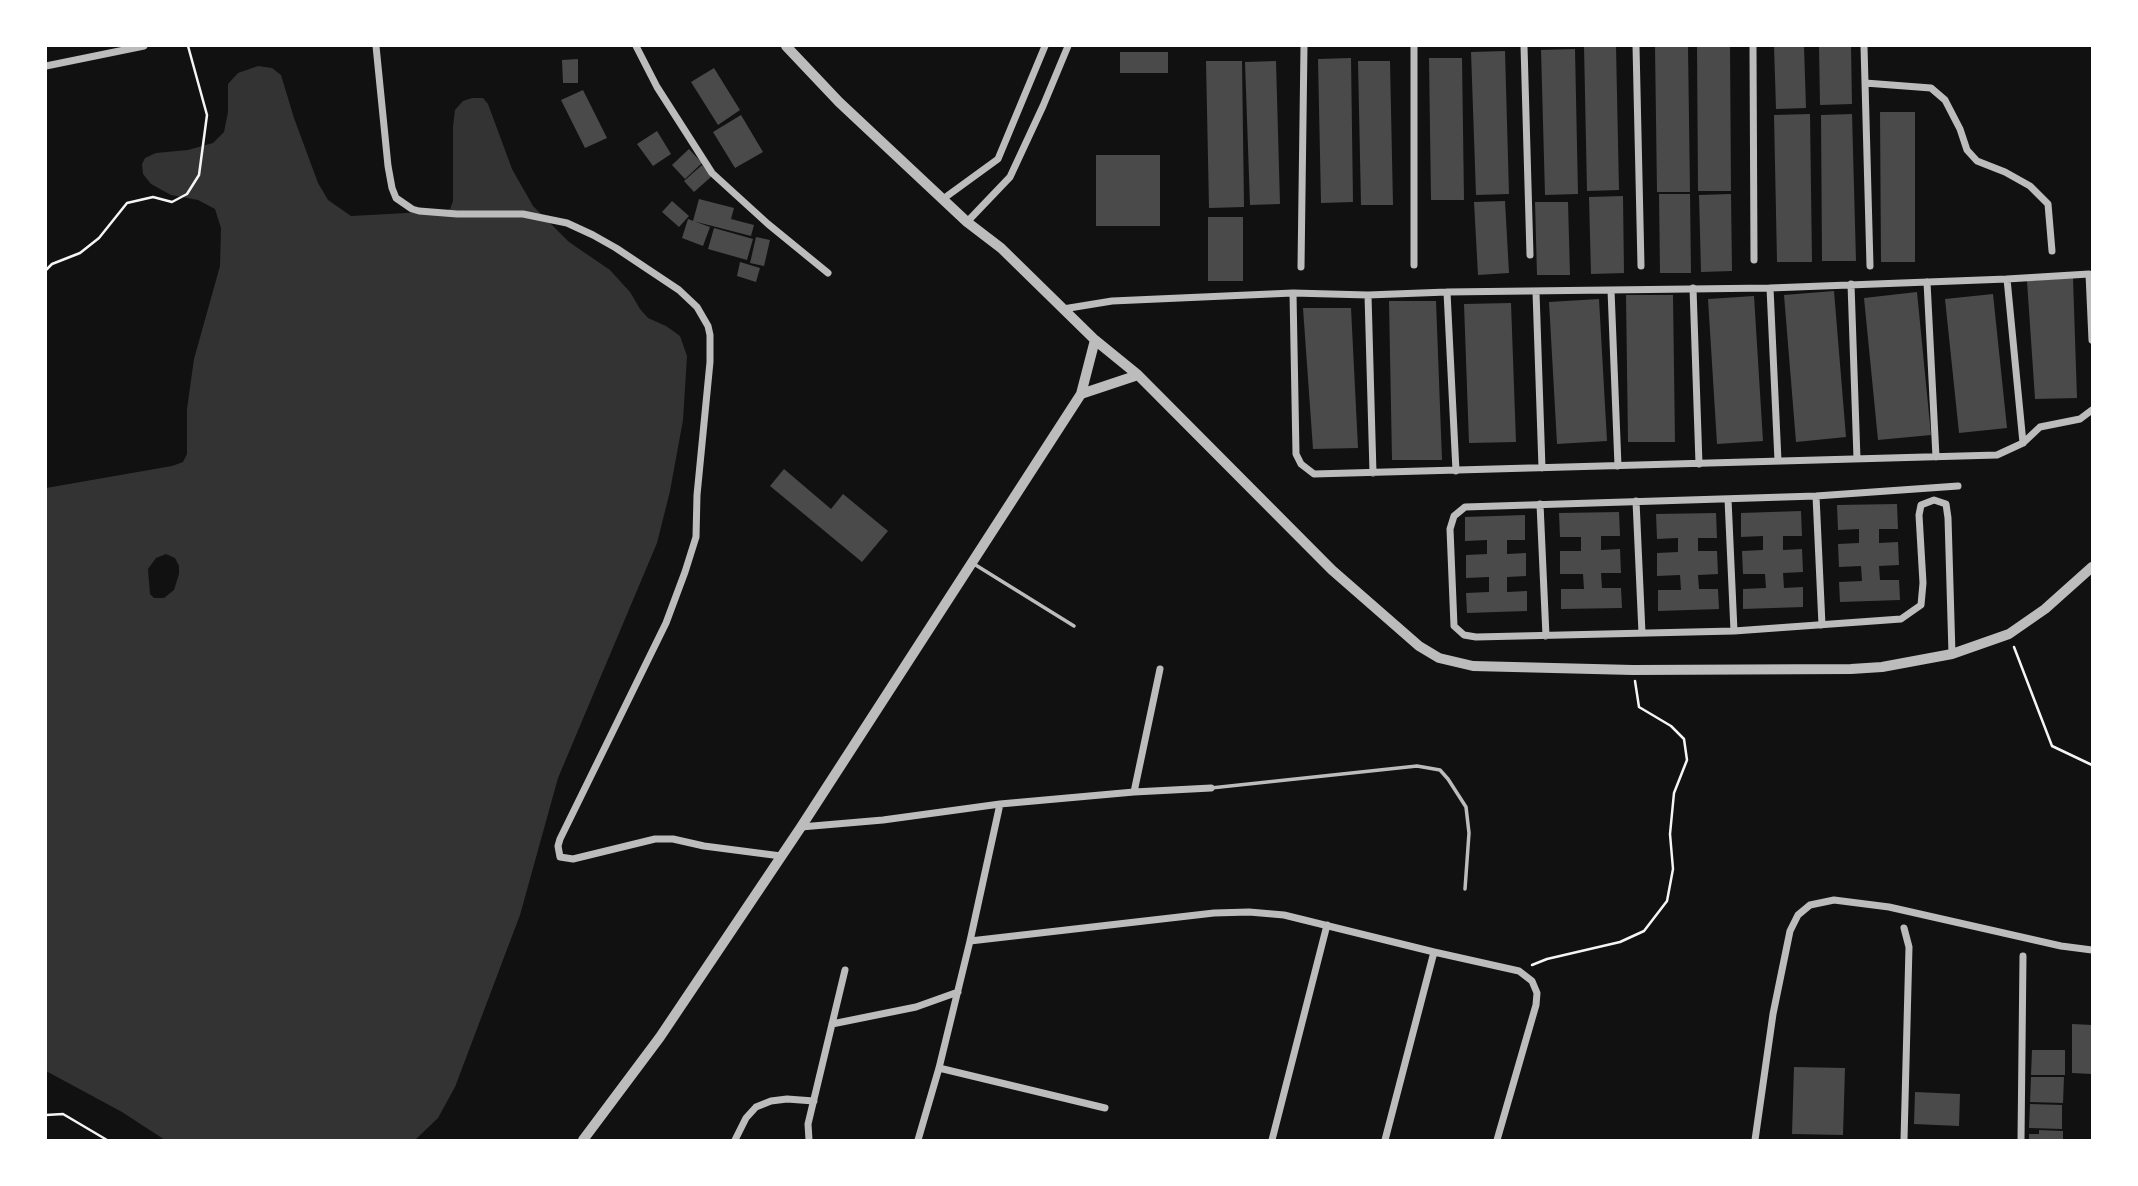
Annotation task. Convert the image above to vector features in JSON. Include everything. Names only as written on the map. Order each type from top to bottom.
[{"type":"street","points":[[46,66],[144,46]]},
{"type":"street","points":[[376,46],[392,188],[396,198],[419,211],[523,214],[567,223],[616,248],[679,290],[697,307],[708,326],[712,346],[697,495],[696,537],[666,623],[560,839],[560,857],[573,859],[655,839],[673,839],[781,856]]},
{"type":"street","points":[[636,46],[657,87],[712,173],[828,273]]},
{"type":"street","points":[[786,46],[839,102],[967,222],[1001,248],[1095,340],[1138,375],[1332,570],[1419,646],[1439,658],[1473,666],[1633,670],[1882,667],[1952,654],[2009,634],[2045,609],[2092,567]]},
{"type":"street","points":[[943,199],[998,159],[1045,46]]},
{"type":"street","points":[[967,222],[1010,177],[1068,46]]},
{"type":"street","points":[[1301,267],[1304,46]]},
{"type":"street","points":[[1414,46],[1414,265]]},
{"type":"street","points":[[1524,46],[1530,255]]},
{"type":"street","points":[[1636,46],[1641,266]]},
{"type":"street","points":[[1753,46],[1754,260]]},
{"type":"street","points":[[1864,46],[1870,266]]},
{"type":"street","points":[[1865,83],[1931,88],[1945,100],[1967,150],[1977,161],[2030,186],[2048,204],[2052,251]]},
{"type":"street","points":[[1063,309],[1112,301],[1293,293],[1368,295],[1770,288],[2089,274],[2092,340]]},
{"type":"street","points":[[2007,279],[2023,443]]},
{"type":"street","points":[[1927,282],[1937,457]]},
{"type":"street","points":[[1851,284],[1857,459]]},
{"type":"street","points":[[1693,288],[1699,464]]},
{"type":"street","points":[[1770,288],[1778,461]]},
{"type":"street","points":[[1611,290],[1618,466]]},
{"type":"street","points":[[1447,292],[1456,471]]},
{"type":"street","points":[[1535,292],[1542,468]]},
{"type":"street","points":[[1293,293],[1296,454],[1301,464],[1314,474],[1997,455],[2023,443],[2040,427],[2080,419],[2092,410]]},
{"type":"street","points":[[1368,295],[1373,473]]},
{"type":"street","points":[[583,1140],[660,1037],[801,827],[1081,394],[1095,340]]},
{"type":"street","points":[[1081,394],[1138,375]]},
{"type":"street","points":[[1952,654],[1948,518],[1945,504],[1934,500],[1921,505],[1919,515],[1923,583],[1921,605],[1901,619],[1734,631],[1476,638],[1464,635],[1454,626],[1450,529],[1454,516],[1465,507],[1816,496],[1958,486]]},
{"type":"street","points":[[1816,496],[1822,625]]},
{"type":"street","points":[[1728,499],[1734,631]]},
{"type":"street","points":[[1636,501],[1642,633]]},
{"type":"street","points":[[1540,504],[1546,636]]},
{"type":"street","points":[[1134,792],[1160,669]]},
{"type":"street","points":[[801,827],[894,819],[1000,804],[1211,788]]},
{"type":"street","points":[[918,1140],[940,1068],[1000,804]]},
{"type":"street","points":[[1755,1140],[1773,1014],[1790,931],[1798,915],[1810,905],[1834,900],[1889,906],[2061,946],[2092,950]]},
{"type":"street","points":[[970,942],[1214,913],[1249,912],[1284,915],[1519,971],[1532,981],[1536,1004],[1497,1140]]},
{"type":"street","points":[[1272,1140],[1327,925]]},
{"type":"street","points":[[1904,928],[1909,947],[1904,1140]]},
{"type":"street","points":[[1385,1140],[1434,952]]},
{"type":"street","points":[[2021,1140],[2023,956]]},
{"type":"street","points":[[809,1140],[808,1124],[845,970]]},
{"type":"street","points":[[832,1024],[916,1007],[958,992]]},
{"type":"street","points":[[940,1068],[1105,1108]]},
{"type":"street","points":[[735,1140],[746,1118],[756,1107],[787,1099],[814,1101]]},
{"type":"lane","points":[[972,563],[1074,626]]},
{"type":"lane","points":[[1211,788],[1417,766],[1440,770],[1466,807],[1469,833],[1465,888]]},
{"type":"path","points":[[46,270],[52,264],[80,253],[99,238],[127,203],[153,197],[172,202],[187,194],[200,175],[207,115],[188,46]]},
{"type":"path","points":[[2009,634],[2052,746],[2092,765]]},
{"type":"path","points":[[1519,971],[1547,959],[1620,942],[1644,932],[1667,901],[1673,869],[1670,834],[1674,793],[1687,760],[1684,739],[1671,726],[1639,707],[1633,670]]},
{"type":"path","points":[[46,1115],[63,1114],[107,1140]]},
{"type":"shaded area","points":[[258,66],[272,68],[281,75],[318,183],[328,200],[351,216],[450,209],[453,201],[455,110],[463,101],[483,98],[488,104],[512,169],[533,206],[569,242],[610,270],[648,318],[680,336],[687,356],[683,420],[657,543],[558,778],[520,915],[455,1087],[438,1118],[415,1140],[165,1140],[122,1112],[46,1071],[46,488],[172,466],[183,462],[187,454],[187,409],[194,359],[220,266],[221,228],[215,209],[198,200],[171,195],[151,184],[143,174],[142,164],[145,158],[156,153],[188,150],[213,143],[224,132],[228,112],[228,84],[238,73]],"holes":[[[166,554],[175,558],[179,574],[174,590],[164,598],[154,598],[150,594],[148,569],[156,558]]]},
{"type":"building","points":[[1584,46],[1616,46],[1619,190],[1587,191]]},
{"type":"building","points":[[1655,46],[1688,46],[1690,192],[1657,192]]},
{"type":"building","points":[[1697,46],[1730,46],[1731,191],[1698,191]]},
{"type":"building","points":[[1774,46],[1804,46],[1806,108],[1776,109]]},
{"type":"building","points":[[1819,46],[1851,46],[1852,104],[1820,105]]},
{"type":"building","points":[[1575,49],[1578,194],[1545,195],[1541,50]]},
{"type":"building","points":[[1505,51],[1509,194],[1476,195],[1471,52]]},
{"type":"building","points":[[1120,52],[1168,52],[1168,73],[1120,73]]},
{"type":"building","points":[[1351,58],[1353,202],[1321,203],[1318,59]]},
{"type":"building","points":[[1429,58],[1462,58],[1464,200],[1431,200]]},
{"type":"building","points":[[578,59],[578,83],[563,83],[562,60]]},
{"type":"building","points":[[1206,61],[1242,61],[1244,207],[1209,208]]},
{"type":"building","points":[[1276,61],[1280,204],[1250,205],[1245,62]]},
{"type":"building","points":[[1358,61],[1390,61],[1393,205],[1361,205]]},
{"type":"building","points":[[714,68],[740,110],[718,125],[691,82]]},
{"type":"building","points":[[583,90],[607,138],[585,148],[561,100]]},
{"type":"building","points":[[1880,112],[1915,112],[1915,262],[1881,262]]},
{"type":"building","points":[[1810,114],[1812,262],[1777,262],[1774,115]]},
{"type":"building","points":[[1852,114],[1856,261],[1822,261],[1821,115]]},
{"type":"building","points":[[741,115],[763,152],[735,168],[713,132]]},
{"type":"building","points":[[657,131],[671,154],[653,166],[637,144]]},
{"type":"building","points":[[689,149],[702,163],[685,179],[672,165]]},
{"type":"building","points":[[1096,155],[1160,155],[1160,226],[1096,226]]},
{"type":"building","points":[[702,165],[712,176],[694,192],[684,181]]},
{"type":"building","points":[[1659,194],[1690,194],[1691,273],[1660,273]]},
{"type":"building","points":[[1731,194],[1732,271],[1701,272],[1699,195]]},
{"type":"building","points":[[1623,196],[1624,273],[1591,274],[1589,197]]},
{"type":"building","points":[[699,199],[734,208],[731,219],[754,225],[751,236],[693,221]]},
{"type":"building","points":[[672,201],[689,216],[679,227],[662,212]]},
{"type":"building","points":[[1505,201],[1509,273],[1478,275],[1474,202]]},
{"type":"building","points":[[1535,202],[1568,202],[1570,275],[1537,275]]},
{"type":"building","points":[[1208,217],[1243,217],[1243,281],[1208,281]]},
{"type":"building","points":[[688,219],[710,227],[703,246],[682,238]]},
{"type":"building","points":[[714,228],[753,239],[747,260],[708,249]]},
{"type":"building","points":[[756,237],[770,240],[764,266],[750,263]]},
{"type":"building","points":[[740,262],[760,268],[756,282],[737,276]]},
{"type":"building","points":[[2073,278],[2077,398],[2035,399],[2027,281]]},
{"type":"building","points":[[1834,291],[1846,437],[1796,442],[1784,295]]},
{"type":"building","points":[[1917,292],[1931,435],[1878,440],[1864,298]]},
{"type":"building","points":[[1993,294],[2007,428],[1959,433],[1945,299]]},
{"type":"building","points":[[1626,295],[1673,295],[1675,442],[1628,442]]},
{"type":"building","points":[[1754,296],[1763,441],[1717,444],[1708,299]]},
{"type":"building","points":[[1599,299],[1607,441],[1557,444],[1549,302]]},
{"type":"building","points":[[1389,301],[1436,301],[1442,460],[1392,460]]},
{"type":"building","points":[[1511,303],[1516,442],[1469,443],[1464,304]]},
{"type":"building","points":[[1303,308],[1351,308],[1358,448],[1313,449]]},
{"type":"building","points":[[784,469],[831,509],[843,494],[888,531],[862,562],[770,486]]},
{"type":"building","points":[[1897,504],[1898,529],[1879,529],[1879,543],[1898,542],[1899,565],[1879,566],[1880,580],[1899,580],[1900,600],[1840,602],[1839,582],[1862,581],[1861,566],[1839,567],[1838,544],[1859,543],[1859,529],[1838,530],[1837,505]]},
{"type":"building","points":[[1801,511],[1802,536],[1783,536],[1783,550],[1802,549],[1803,572],[1783,573],[1784,588],[1803,587],[1803,607],[1743,609],[1743,589],[1766,588],[1765,574],[1743,574],[1742,551],[1763,550],[1763,536],[1741,537],[1741,513]]},
{"type":"building","points":[[1619,512],[1620,536],[1601,536],[1601,550],[1620,549],[1621,573],[1601,573],[1602,588],[1621,588],[1622,608],[1561,609],[1561,589],[1584,589],[1583,574],[1560,574],[1560,551],[1581,551],[1581,537],[1560,537],[1559,513]]},
{"type":"building","points":[[1716,513],[1717,538],[1698,538],[1698,551],[1717,551],[1718,574],[1698,575],[1699,589],[1718,589],[1719,609],[1658,611],[1658,590],[1681,590],[1680,575],[1657,576],[1657,553],[1678,552],[1678,538],[1657,539],[1656,514]]},
{"type":"building","points":[[1525,515],[1525,540],[1507,540],[1507,554],[1526,553],[1526,576],[1507,577],[1507,592],[1527,591],[1527,611],[1467,613],[1466,593],[1489,592],[1489,577],[1466,578],[1466,555],[1487,554],[1487,540],[1465,541],[1465,517]]},
{"type":"building","points":[[2072,1024],[2092,1025],[2092,1074],[2072,1073]]},
{"type":"building","points":[[2032,1050],[2065,1050],[2065,1075],[2031,1075]]},
{"type":"building","points":[[1794,1067],[1845,1068],[1843,1135],[1792,1134]]},
{"type":"building","points":[[2031,1077],[2064,1077],[2063,1103],[2030,1102]]},
{"type":"building","points":[[1915,1092],[1960,1094],[1959,1126],[1914,1124]]},
{"type":"building","points":[[2030,1104],[2062,1105],[2062,1129],[2029,1128]]},
{"type":"building","points":[[2039,1130],[2063,1131],[2063,1140],[2029,1140],[2029,1134],[2039,1134]]}]
